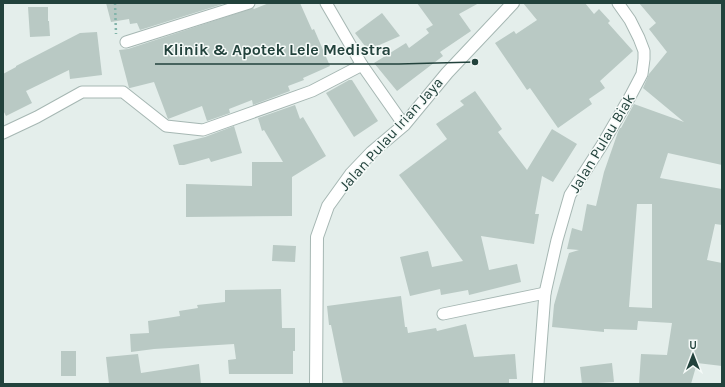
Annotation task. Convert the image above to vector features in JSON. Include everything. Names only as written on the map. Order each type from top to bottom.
[{"type":"street","points":[[126,42],[249,3]]},
{"type":"street","points":[[326,3],[362,65],[404,125]]},
{"type":"street","name":"Jalan Pulau Irian Jaya","points":[[316,384],[317,237],[328,206],[351,174],[372,152],[404,125],[447,73],[513,3]]},
{"type":"street","name":"Jalan Pulau Biak","points":[[538,384],[545,293],[557,240],[570,195],[602,146],[642,74],[644,51],[640,38],[618,3]]},
{"type":"street","points":[[3,133],[37,117],[82,92],[123,92],[166,126],[203,130],[312,91],[362,65]]},
{"type":"street","points":[[443,314],[545,293]]},
{"type":"path","points":[[115,3],[116,38],[126,42]]},
{"type":"building","points":[[106,3],[226,3],[140,30],[137,23],[130,24],[129,19],[111,22]]},
{"type":"building","points":[[269,3],[300,3],[312,30],[314,29],[330,66],[303,78],[304,80],[288,86],[290,91],[253,105],[252,100],[229,109],[230,113],[207,121],[202,106],[168,119],[154,82],[129,88],[119,50],[128,49]]},
{"type":"building","points":[[417,3],[479,3],[459,14],[471,31],[440,52],[443,56],[397,91],[374,63],[406,43],[409,48],[429,33],[426,29],[433,25]]},
{"type":"building","points":[[523,3],[585,3],[594,14],[599,9],[610,21],[608,23],[633,51],[600,81],[605,88],[589,99],[592,104],[558,128],[530,88],[527,90],[495,43],[514,31],[516,34],[537,20]]},
{"type":"building","points":[[639,3],[722,3],[722,165],[668,153],[660,178],[722,189],[722,225],[715,224],[707,260],[722,263],[722,366],[697,363],[691,384],[639,384],[641,354],[667,355],[672,323],[638,321],[637,330],[604,329],[604,332],[552,327],[554,305],[569,253],[579,250],[567,249],[572,228],[582,231],[587,204],[596,206],[604,172],[618,132],[634,104],[684,122],[643,88],[649,74],[667,52],[649,29],[656,23]],"holes":[[[637,204],[652,204],[652,308],[629,307]]]},
{"type":"building","points":[[28,7],[48,7],[50,36],[30,37]]},
{"type":"building","points":[[382,13],[400,36],[368,50],[355,33]]},
{"type":"building","points":[[97,32],[102,75],[70,79],[69,70],[26,91],[32,103],[6,116],[3,110],[3,74],[80,33]]},
{"type":"building","points":[[349,80],[352,80],[378,121],[354,137],[326,93]]},
{"type":"building","points":[[475,91],[502,129],[498,132],[527,170],[552,129],[577,144],[553,182],[542,176],[535,214],[539,214],[534,244],[481,236],[489,270],[517,264],[521,282],[469,295],[468,290],[441,295],[440,289],[410,296],[400,257],[428,251],[432,267],[463,261],[399,175],[447,139],[436,124],[464,105],[460,101]]},
{"type":"building","points":[[295,105],[300,119],[303,117],[326,156],[292,177],[292,216],[186,217],[186,184],[252,186],[252,162],[283,162],[264,130],[262,131],[258,118]]},
{"type":"building","points":[[234,126],[242,153],[211,162],[209,158],[179,165],[173,145],[205,137]]},
{"type":"building","points":[[273,245],[296,246],[295,262],[272,261]]},
{"type":"building","points":[[281,289],[282,328],[295,328],[293,374],[229,374],[228,360],[236,359],[234,344],[154,349],[131,352],[130,334],[149,333],[148,321],[180,316],[179,311],[198,308],[197,305],[225,302],[225,290]]},
{"type":"building","points":[[401,296],[405,327],[407,327],[408,333],[436,328],[437,331],[466,324],[474,357],[515,354],[517,379],[509,379],[509,384],[343,384],[331,325],[329,325],[327,306]]},
{"type":"building","points":[[61,351],[76,351],[76,376],[61,376]]},
{"type":"building","points":[[138,354],[141,373],[199,364],[201,384],[109,384],[106,357]]},
{"type":"building","points":[[612,363],[614,382],[582,384],[580,367]]},
{"type":"place","name":"Klinik & Apotek Lele Medistra","points":[[475,62]]}]
